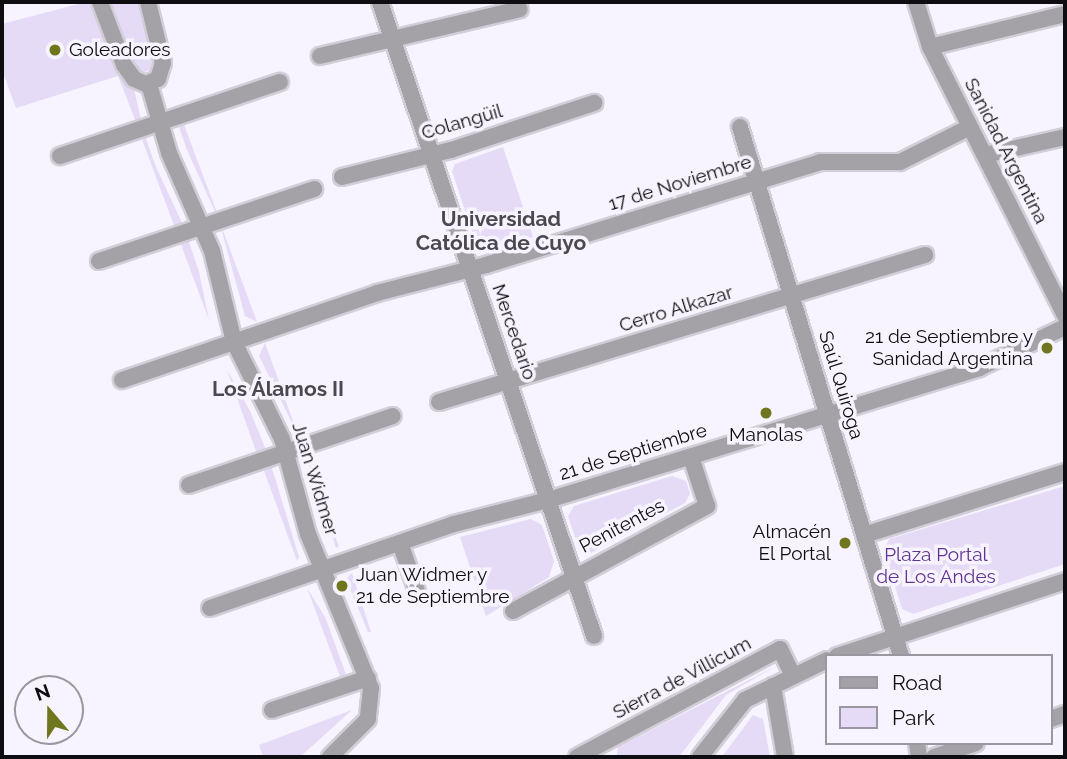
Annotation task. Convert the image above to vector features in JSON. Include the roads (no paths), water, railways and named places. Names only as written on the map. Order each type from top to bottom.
[{"type":"street","name":"Juan Widmer","points":[[100,2],[117,52],[147,81],[160,122],[202,226],[234,342],[286,452],[321,569],[368,678],[372,700],[368,719],[330,757]]},
{"type":"street","name":"Juan Widmer","points":[[147,81],[162,57],[148,2]]},
{"type":"street","name":"Mercedario","points":[[380,2],[594,636]]},
{"type":"street","name":"Sanidad Argentina","points":[[916,2],[930,47],[1065,316]]},
{"type":"street","points":[[320,56],[520,9]]},
{"type":"street","points":[[930,47],[1065,14]]},
{"type":"street","points":[[60,156],[280,82]]},
{"type":"street","name":"Colangüil","points":[[342,177],[431,154],[594,103]]},
{"type":"street","name":"Saúl Quiroga","points":[[740,127],[900,654]]},
{"type":"street","name":"17 de Noviembre","points":[[122,380],[377,293],[470,269],[820,162],[900,162],[970,127]]},
{"type":"street","points":[[985,155],[1065,137]]},
{"type":"street","points":[[99,261],[314,189]]},
{"type":"street","name":"Cerro Alkazar","points":[[439,402],[925,255]]},
{"type":"street","name":"21 de Septiembre","points":[[210,608],[400,543],[979,368],[1065,327]]},
{"type":"street","points":[[189,485],[393,416]]},
{"type":"street","name":"Penitentes","points":[[513,611],[573,575],[706,506],[691,457]]},
{"type":"street","points":[[864,535],[1065,472]]},
{"type":"street","points":[[400,543],[417,591]]},
{"type":"street","points":[[843,654],[1065,581]]},
{"type":"street","name":"Sierra de Villicum","points":[[589,755],[780,649],[793,676]]},
{"type":"street","points":[[699,757],[736,707],[825,661]]},
{"type":"street","points":[[272,710],[368,678]]},
{"type":"street","points":[[773,686],[785,757]]},
{"type":"street","points":[[934,757],[970,745]]},
{"type":"place","name":"Goleadores","points":[[55,50]]},
{"type":"place","name":"21 de Septiembre y Sanidad Argentina","points":[[1047,348]]},
{"type":"place","name":"Manolas","points":[[766,413]]},
{"type":"place","name":"Almacén El Portal","points":[[845,543]]},
{"type":"place","name":"Juan Widmer y 21 de Septiembre","points":[[342,586]]},
{"type":"district","name":"Universidad Católica de Cuyo","points":[[501,231]]},
{"type":"district","name":"Los Álamos II","points":[[278,389]]},
{"type":"park label","name":"Plaza Portal de Los Andes","points":[[936,566]]}]
